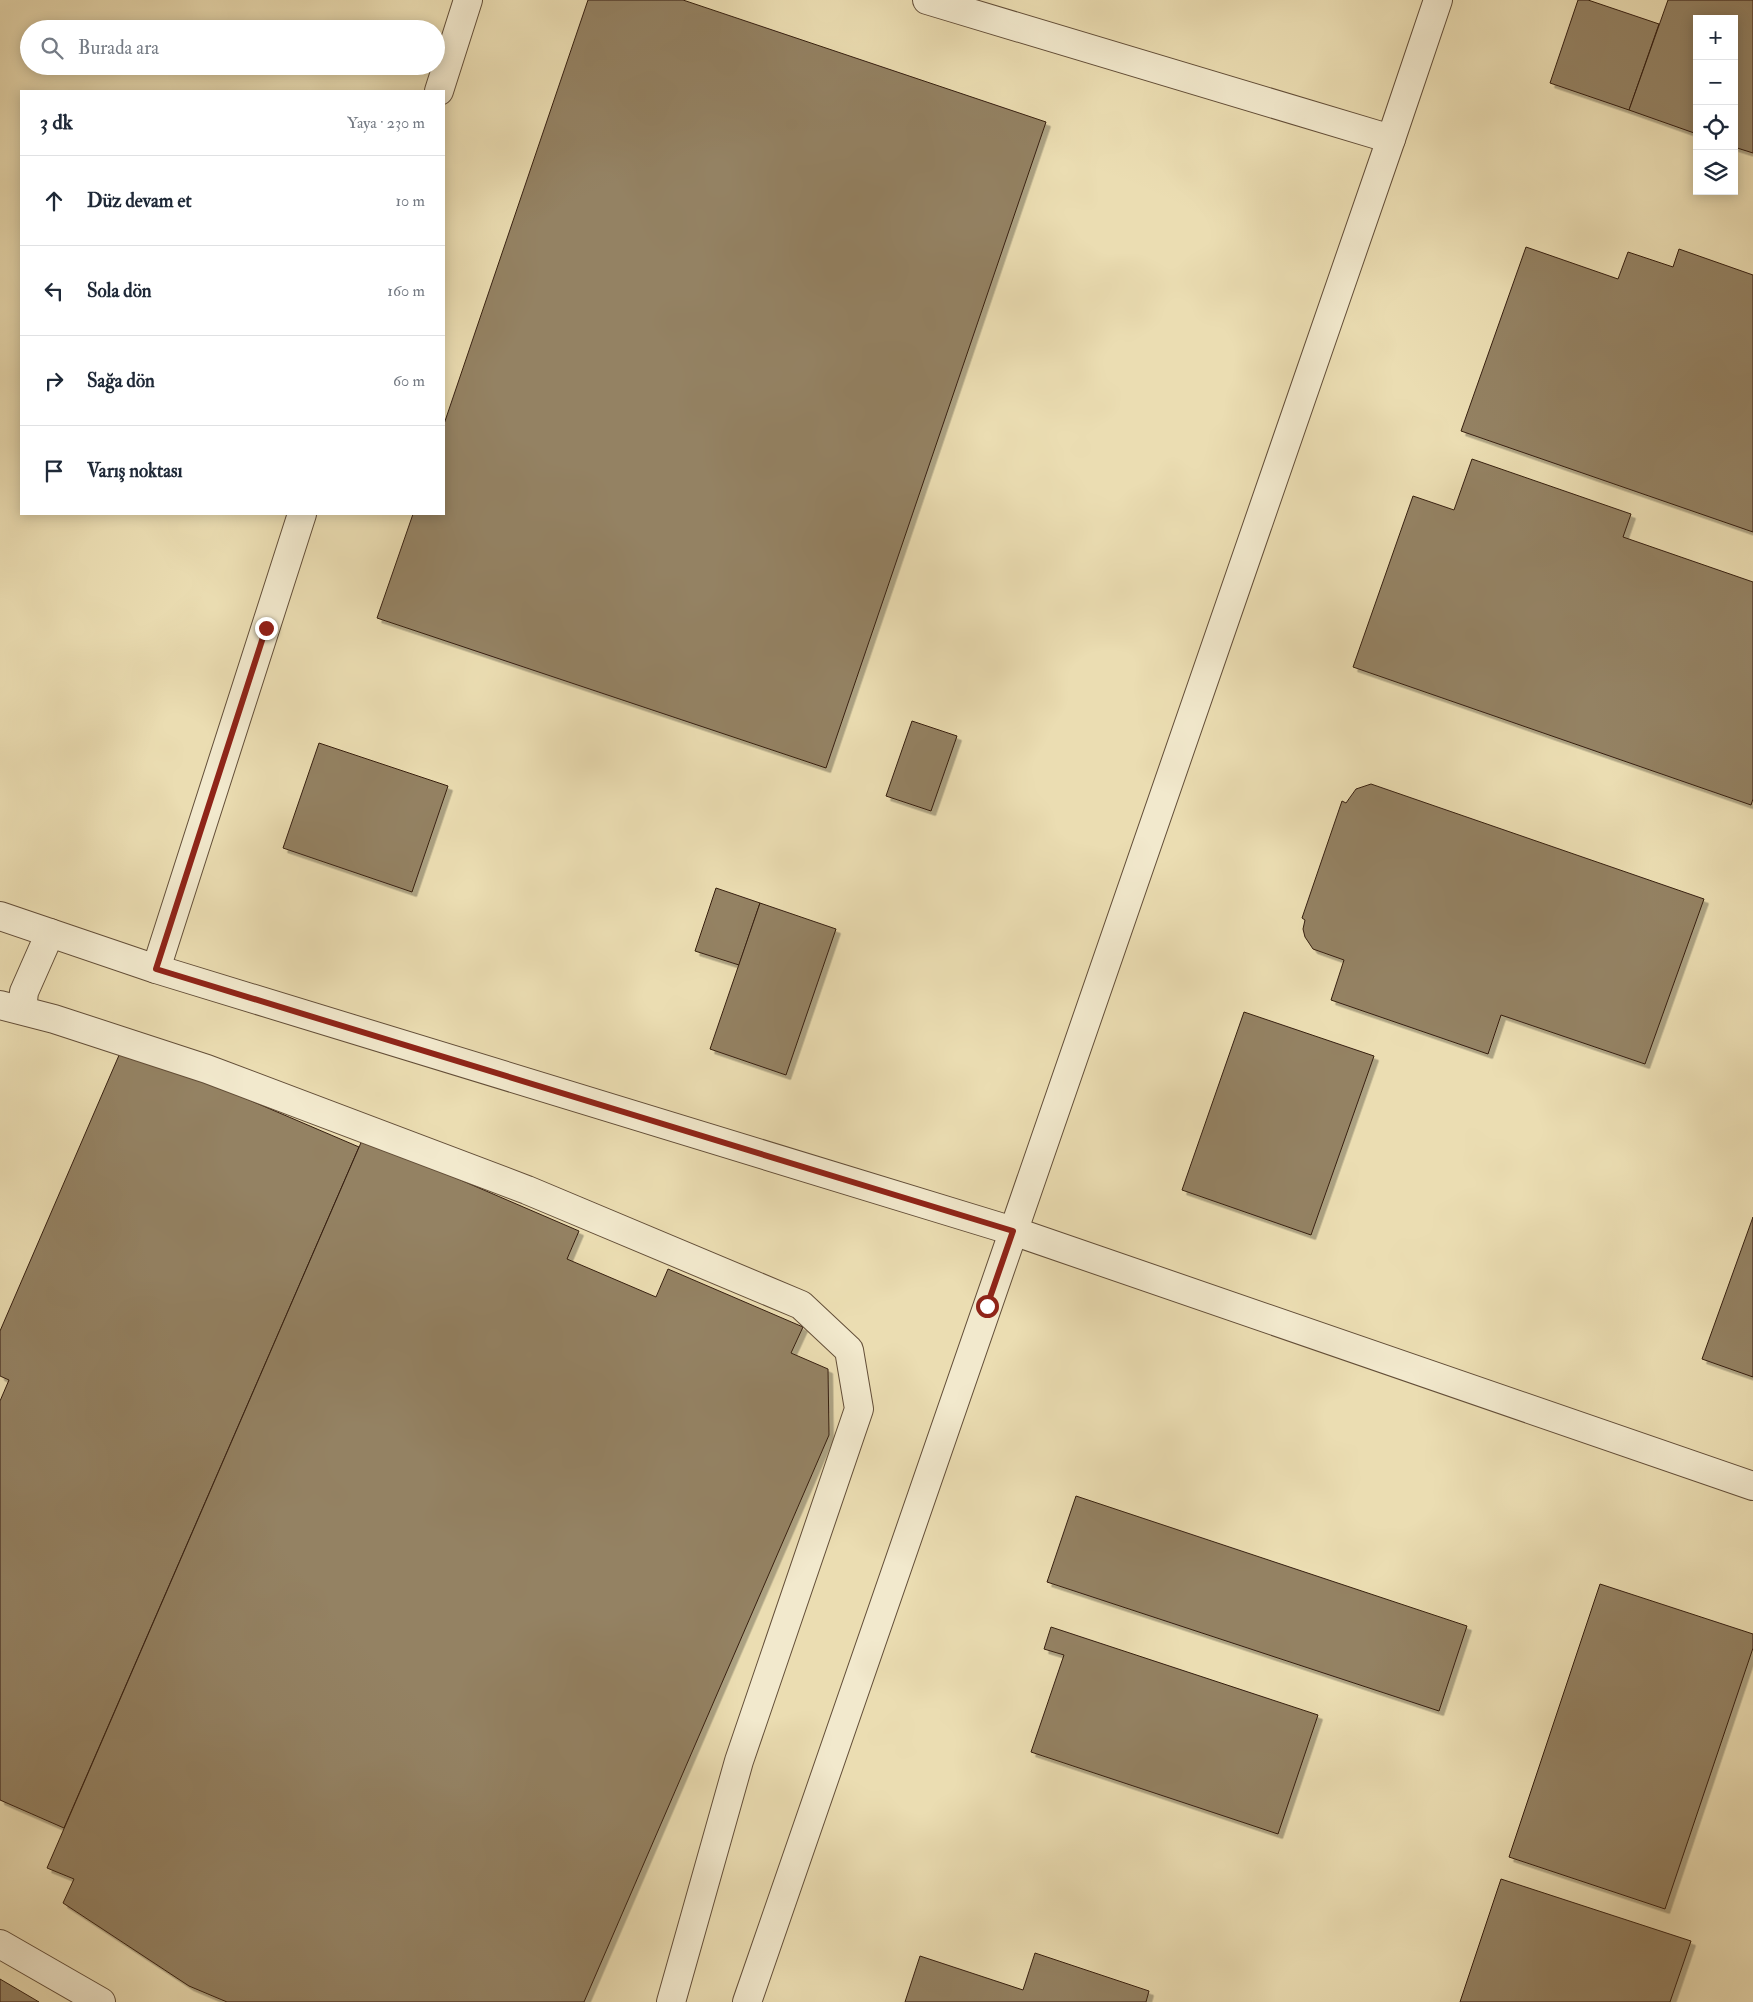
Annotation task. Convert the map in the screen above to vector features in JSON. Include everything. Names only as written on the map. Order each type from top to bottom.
[{"type":"street","points":[[445,72],[468,0]]},
{"type":"street","points":[[928,0],[1391,139]]},
{"type":"street","points":[[747,2002],[1438,0]]},
{"type":"street","points":[[439,90],[444,75]]},
{"type":"street","points":[[156,969],[302,515]]},
{"type":"street","points":[[0,916],[156,969],[1013,1231],[1753,1486]]},
{"type":"street","points":[[50,933],[24,992],[11,1008],[207,1069],[527,1190],[801,1305],[848,1350],[859,1409],[739,1761],[671,2002]]},
{"type":"street","points":[[0,1944],[101,2002]]},
{"type":"building","points":[[588,0],[683,0],[1046,122],[826,768],[377,618],[413,515],[445,515],[445,421]]},
{"type":"building","points":[[1578,0],[1588,0],[1659,24],[1629,110],[1550,83]]},
{"type":"building","points":[[1668,0],[1753,0],[1753,153],[1738,148],[1738,15],[1693,15],[1693,133],[1629,110]]},
{"type":"building","points":[[1526,247],[1618,279],[1628,252],[1673,267],[1679,249],[1753,275],[1753,532],[1461,431]]},
{"type":"building","points":[[1472,459],[1631,514],[1623,537],[1753,582],[1753,799],[1751,805],[1353,667],[1413,496],[1454,510]]},
{"type":"building","points":[[912,721],[957,736],[931,811],[886,796]]},
{"type":"building","points":[[319,743],[448,786],[412,892],[283,848]]},
{"type":"building","points":[[1371,784],[1704,899],[1645,1064],[1501,1015],[1488,1054],[1331,1000],[1344,960],[1313,949],[1305,937],[1303,929],[1305,920],[1302,918],[1342,801],[1346,803],[1356,789]]},
{"type":"building","points":[[716,888],[760,903],[739,965],[695,951]]},
{"type":"building","points":[[760,903],[836,929],[786,1075],[710,1049]]},
{"type":"building","points":[[1244,1012],[1374,1056],[1311,1235],[1182,1190]]},
{"type":"building","points":[[123,1046],[359,1147],[64,1828],[0,1800],[0,1401],[9,1380],[0,1376],[0,1331]]},
{"type":"building","points":[[363,1138],[579,1231],[567,1259],[656,1297],[668,1269],[803,1327],[791,1353],[828,1369],[829,1435],[584,2002],[227,2002],[189,1986],[63,1903],[74,1879],[47,1868]]},
{"type":"building","points":[[1753,1217],[1753,1377],[1702,1359]]},
{"type":"building","points":[[1076,1496],[1467,1626],[1439,1711],[1047,1582]]},
{"type":"building","points":[[1600,1584],[1753,1634],[1753,1648],[1665,1909],[1509,1857]]},
{"type":"building","points":[[1051,1627],[1318,1715],[1278,1834],[1031,1752],[1064,1655],[1044,1649]]},
{"type":"building","points":[[1501,1879],[1691,1941],[1670,2002],[1460,2002]]},
{"type":"building","points":[[1035,1953],[1149,1991],[1146,2002],[905,2002],[920,1956],[1023,1990]]},
{"type":"building","points":[[0,1979],[39,2002],[0,2002]]},
{"type":"route","points":[[266,628],[156,969],[1013,1231],[987,1306]]}]
